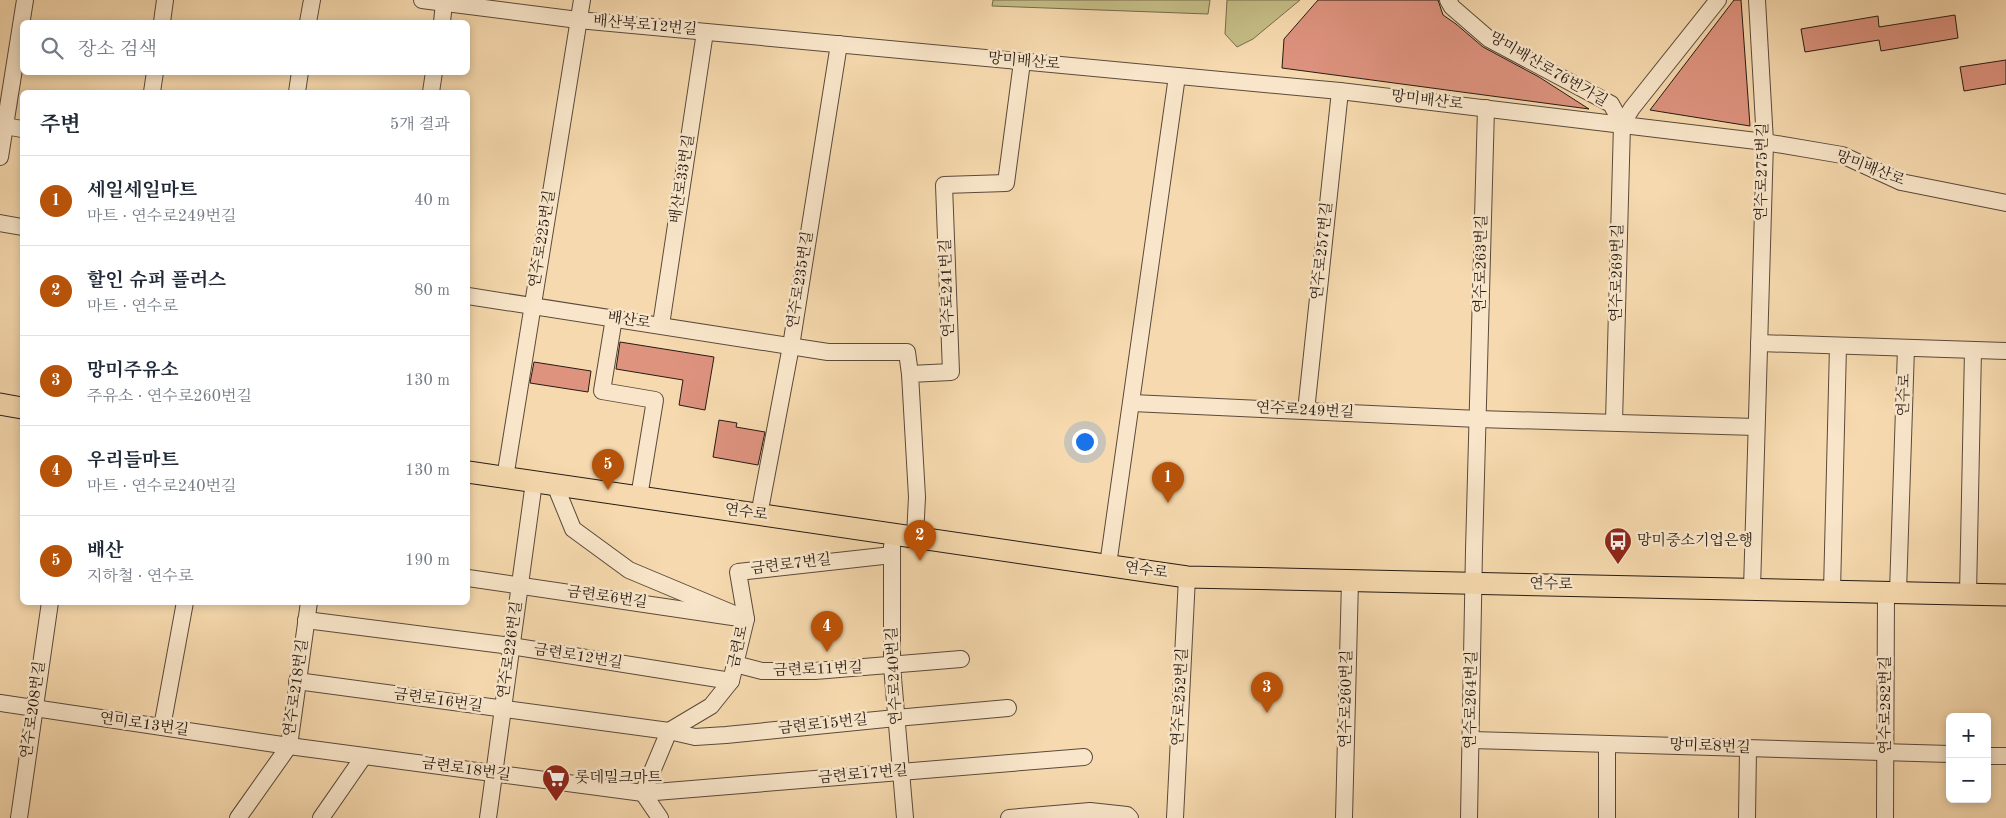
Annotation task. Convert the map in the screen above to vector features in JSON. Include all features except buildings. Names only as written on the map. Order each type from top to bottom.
[{"type":"main road","points":[[0,404],[20,408]]},
{"type":"main road","name":"연수로","points":[[470,472],[1187,577],[2006,595]]},
{"type":"street","points":[[22,20],[25,0]]},
{"type":"street","points":[[162,20],[165,0]]},
{"type":"street","points":[[308,20],[312,0]]},
{"type":"street","name":"배산북로12번길","points":[[422,0],[578,20],[838,44]]},
{"type":"street","name":"연수로225번길","points":[[505,478],[582,0]]},
{"type":"street","name":"망미배산로76번가길","points":[[1448,0],[1452,7],[1490,39],[1611,104],[1622,124]]},
{"type":"street","points":[[1622,124],[1632,108],[1718,0]]},
{"type":"street","name":"연수로275번길","points":[[1752,589],[1765,142],[1757,0]]},
{"type":"street","points":[[442,20],[444,3]]},
{"type":"street","points":[[0,157],[20,32]]},
{"type":"street","name":"배산로33번길","points":[[661,325],[705,32]]},
{"type":"street","name":"망미배산로","points":[[838,44],[1340,91],[1765,142],[1842,155],[1901,182],[2006,203]]},
{"type":"street","name":"연수로235번길","points":[[759,515],[791,346],[838,44]]},
{"type":"street","name":"연수로241번길","points":[[910,374],[951,372],[944,185],[1006,183],[1022,62]]},
{"type":"street","points":[[152,90],[155,75]]},
{"type":"street","points":[[297,90],[300,75]]},
{"type":"street","points":[[431,90],[434,75]]},
{"type":"street","points":[[1108,565],[1177,76]]},
{"type":"street","name":"연수로257번길","points":[[1306,411],[1340,91]]},
{"type":"street","name":"연수로263번길","points":[[1474,583],[1486,108]]},
{"type":"street","name":"연수로269번길","points":[[1614,422],[1622,124]]},
{"type":"street","points":[[5,126],[20,129]]},
{"type":"street","points":[[0,223],[20,227]]},
{"type":"street","name":"배산로","points":[[470,296],[828,352],[907,352],[910,374]]},
{"type":"street","points":[[614,318],[602,391],[655,400],[639,497]]},
{"type":"street","points":[[1759,343],[2006,351]]},
{"type":"street","points":[[1832,591],[1838,346]]},
{"type":"street","name":"연수로","points":[[1892,592],[1906,348]]},
{"type":"street","points":[[1968,594],[1973,350]]},
{"type":"street","points":[[910,374],[917,496],[915,537]]},
{"type":"street","name":"연수로249번길","points":[[1132,403],[1478,419]]},
{"type":"street","points":[[1478,419],[1756,427]]},
{"type":"street","name":"연수로226번길","points":[[488,818],[534,482]]},
{"type":"street","name":"금련로","points":[[555,485],[573,529],[629,570],[746,619],[731,681],[711,706],[669,731]]},
{"type":"street","name":"연수로240번길","points":[[891,534],[892,666],[905,818]]},
{"type":"street","name":"금련로7번길","points":[[746,619],[738,572],[892,555]]},
{"type":"street","name":"연수로252번길","points":[[1175,818],[1187,577]]},
{"type":"street","name":"금련로6번길","points":[[470,578],[746,619]]},
{"type":"street","name":"연수로260번길","points":[[1344,818],[1350,580]]},
{"type":"street","name":"연수로264번길","points":[[1469,818],[1474,583]]},
{"type":"street","name":"연수로282번길","points":[[1885,818],[1892,592]]},
{"type":"street","name":"연수로208번길","points":[[19,818],[50,605]]},
{"type":"street","points":[[162,727],[184,605]]},
{"type":"street","name":"연수로218번길","points":[[238,818],[289,746],[308,605]]},
{"type":"street","name":"금련로12번길","points":[[306,620],[512,646],[731,681]]},
{"type":"street","name":"금련로11번길","points":[[735,664],[762,672],[815,672],[961,659]]},
{"type":"street","name":"금련로16번길","points":[[297,681],[669,731]]},
{"type":"street","name":"연미로13번길","points":[[0,703],[289,746]]},
{"type":"street","name":"금련로15번길","points":[[669,731],[695,737],[726,736],[1008,708]]},
{"type":"street","points":[[660,818],[644,793],[669,731]]},
{"type":"street","name":"망미로8번길","points":[[1471,740],[1946,754]]},
{"type":"street","points":[[1607,744],[1607,818]]},
{"type":"street","name":"금련로18번길","points":[[289,746],[644,793]]},
{"type":"street","points":[[1747,818],[1748,749]]},
{"type":"street","points":[[321,818],[364,756]]},
{"type":"street","points":[[1991,756],[2006,756]]},
{"type":"street","name":"금련로17번길","points":[[644,793],[1084,757]]},
{"type":"street","points":[[1009,818],[1090,811],[1127,815],[1130,818]]},
{"type":"shaded area","points":[[993,0],[1210,0],[1208,14],[992,6]]},
{"type":"shaded area","points":[[1227,0],[1300,0],[1253,39],[1237,47],[1225,34]]},
{"type":"place","name":"배산","points":[[608,490]]},
{"type":"place","name":"세일세일마트","points":[[1168,503]]},
{"type":"place","name":"할인 슈퍼 플러스","points":[[920,561]]},
{"type":"place","name":"망미중소기업은행","points":[[1618,565]]},
{"type":"place","name":"우리들마트","points":[[827,652]]},
{"type":"place","name":"망미주유소","points":[[1267,713]]},
{"type":"place","name":"롯데밀크마트","points":[[556,802]]}]
